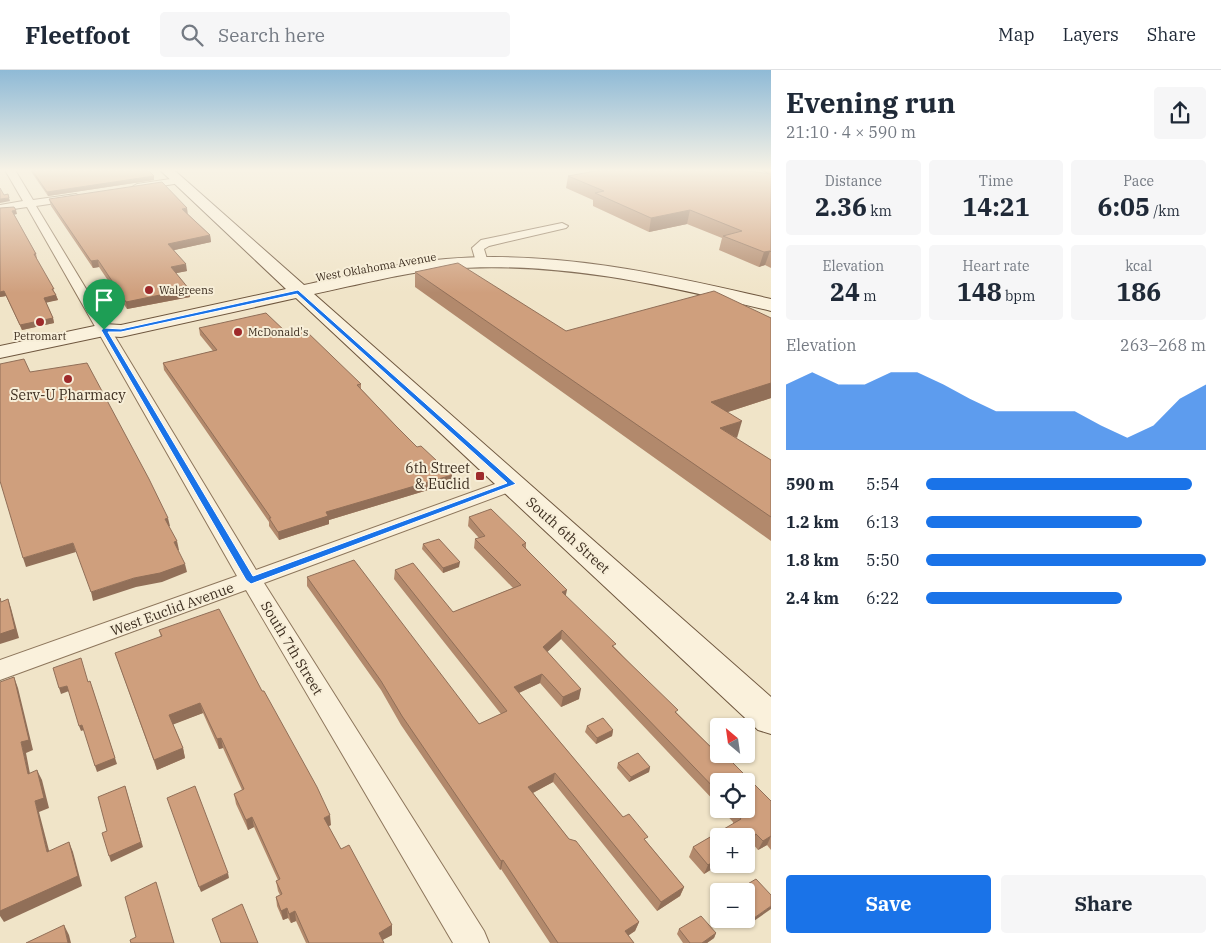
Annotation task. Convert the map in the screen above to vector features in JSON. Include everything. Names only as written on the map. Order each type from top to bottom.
[{"type":"main road","name":"South 6th Street","points":[[209,211],[771,719]]},
{"type":"main road","name":"West Oklahoma Avenue","points":[[0,352],[104,330],[115,321],[293,288],[480,258],[536,254],[621,263],[771,296]]},
{"type":"main road","name":"West Oklahoma Avenue","points":[[480,258],[606,269],[771,306]]},
{"type":"street","name":"South 7th Street","points":[[33,211],[251,580],[472,943]]},
{"type":"street","points":[[480,258],[478,248],[485,243],[562,226]]},
{"type":"street","name":"West Euclid Avenue","points":[[0,670],[512,484]]},
{"type":"building","points":[[0,211],[13,211],[54,289],[52,289],[56,295],[44,298],[53,318],[20,325],[4,291],[0,292]]},
{"type":"building","points":[[57,211],[184,211],[210,235],[168,244],[186,264],[171,267],[189,289],[126,302],[98,260],[91,261]]},
{"type":"building","points":[[635,211],[686,211],[651,218]]},
{"type":"building","points":[[692,211],[771,211],[771,252],[764,252],[723,236],[742,231]]},
{"type":"building","points":[[458,263],[566,331],[714,291],[771,318],[771,383],[711,402],[742,421],[720,428],[771,460],[771,517],[415,272]]},
{"type":"building","points":[[266,313],[288,334],[305,330],[361,384],[357,385],[417,447],[421,446],[452,475],[326,512],[328,516],[278,532],[269,518],[271,518],[163,363],[217,350],[199,328]]},
{"type":"building","points":[[24,359],[30,372],[87,363],[149,479],[168,518],[165,519],[177,541],[174,542],[185,564],[91,592],[73,543],[23,558],[0,481],[0,364]]},
{"type":"building","points":[[491,509],[526,543],[522,545],[567,590],[562,592],[616,644],[612,646],[678,710],[675,712],[710,746],[710,763],[733,763],[743,773],[710,773],[710,784],[562,630],[543,647],[581,689],[563,697],[542,674],[514,687],[623,817],[629,814],[648,837],[644,839],[684,887],[661,902],[555,773],[528,787],[569,839],[576,841],[639,922],[625,931],[634,943],[558,943],[503,860],[501,861],[402,716],[381,681],[307,577],[354,560],[479,724],[507,711],[395,570],[413,563],[453,612],[521,585],[475,539],[485,536],[469,517]]},
{"type":"building","points":[[439,539],[460,562],[443,568],[423,544]]},
{"type":"building","points":[[0,598],[1,602],[8,599],[15,629],[0,634]]},
{"type":"building","points":[[219,609],[262,691],[264,691],[317,787],[330,815],[324,818],[341,849],[349,845],[392,925],[379,933],[384,943],[309,943],[295,911],[289,914],[287,908],[281,911],[276,897],[282,894],[276,881],[280,879],[252,817],[246,820],[234,794],[244,789],[221,738],[217,739],[200,703],[169,715],[183,748],[154,760],[115,653],[162,636],[159,630]]},
{"type":"building","points":[[81,658],[115,758],[95,766],[82,725],[79,726],[67,686],[59,688],[53,668]]},
{"type":"building","points":[[14,677],[29,740],[21,742],[28,774],[37,770],[44,798],[35,801],[47,852],[69,842],[78,876],[0,911],[0,682]]},
{"type":"building","points":[[603,718],[613,730],[597,738],[587,726]]},
{"type":"building","points":[[638,753],[650,767],[631,777],[618,763]]},
{"type":"building","points":[[755,785],[771,801],[771,836],[763,841],[755,835],[755,828],[726,828],[741,819],[755,818]]},
{"type":"building","points":[[125,786],[141,842],[109,856],[102,833],[107,831],[98,797]]},
{"type":"building","points":[[195,786],[228,873],[199,887],[167,798]]},
{"type":"building","points":[[710,837],[710,864],[708,865],[693,847]]},
{"type":"building","points":[[756,879],[771,895],[771,906],[755,917],[755,883],[749,883]]},
{"type":"building","points":[[156,882],[174,943],[131,943],[130,940],[136,937],[125,897]]},
{"type":"building","points":[[242,904],[258,943],[221,943],[212,919]]},
{"type":"building","points":[[701,916],[716,933],[702,943],[690,943],[679,929]]},
{"type":"building","points":[[64,925],[68,943],[26,943]]},
{"type":"place","name":"Walgreens","points":[[149,290]]},
{"type":"place","name":"Petromart","points":[[40,322]]},
{"type":"place","name":"McDonald's","points":[[238,332]]},
{"type":"place","name":"Serv-U Pharmacy","points":[[68,379]]},
{"type":"place","name":"6th Street & Euclid","points":[[480,476]]},
{"type":"route","points":[[298,292],[512,484],[251,580],[104,330],[121,331],[298,292]]}]
